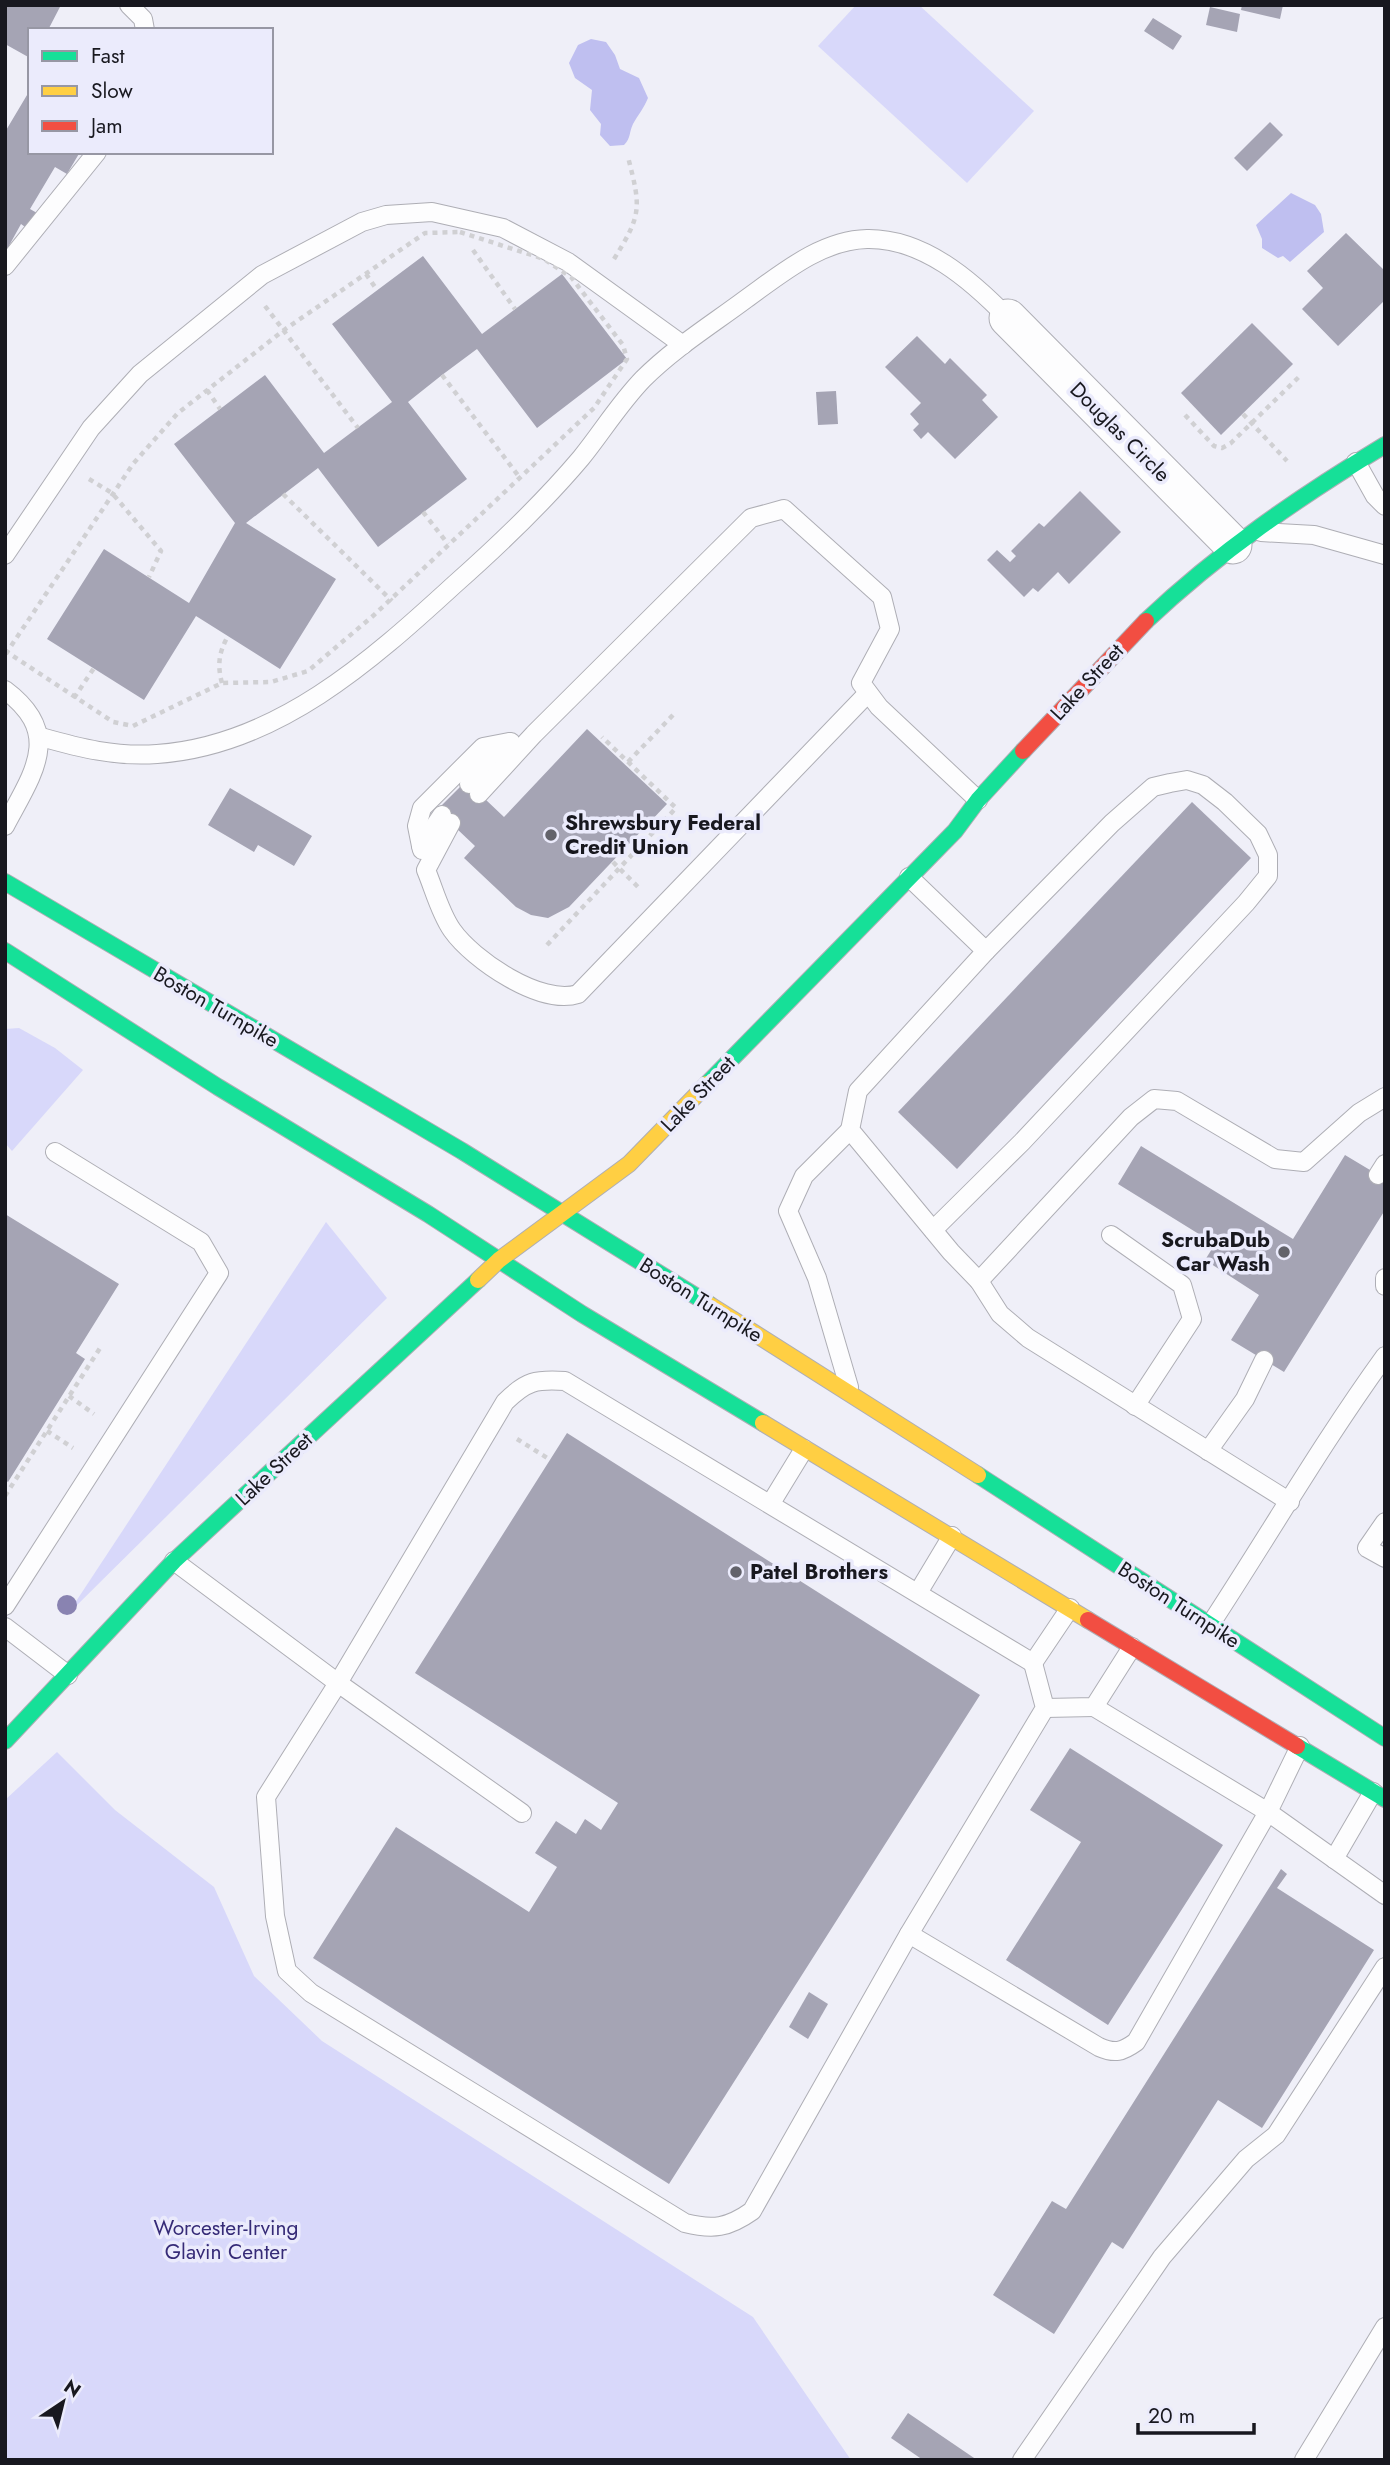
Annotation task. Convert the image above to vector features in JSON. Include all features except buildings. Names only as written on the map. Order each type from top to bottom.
[{"type":"main road","name":"Lake Street","points":[[5,1741],[174,1561],[499,1260],[565,1215],[629,1164],[954,831],[978,800],[1113,653],[1195,575],[1242,538],[1385,445]]},
{"type":"main road","name":"Boston Turnpike","points":[[5,882],[462,1151],[850,1392],[1385,1738]]},
{"type":"main road","points":[[7,954],[804,1449],[1379,1795]]},
{"type":"street","name":"Douglas Circle","points":[[1008,318],[1242,538]]},
{"type":"lane","points":[[129,5],[143,19],[145,28]]},
{"type":"lane","points":[[5,266],[95,154]]},
{"type":"lane","points":[[5,555],[91,428],[140,374],[262,275],[362,222],[408,213],[443,214],[479,220],[526,237],[683,345]]},
{"type":"lane","points":[[41,737],[81,749],[133,755],[169,753],[215,742],[272,721],[328,690],[412,622],[539,503],[581,457],[629,394],[683,345],[807,258],[846,243],[866,239],[902,245],[937,259],[970,282],[1008,318]]},
{"type":"lane","points":[[1356,462],[1375,496],[1385,506]]},
{"type":"lane","points":[[509,742],[474,789],[534,734],[751,518],[784,509],[882,597],[890,629],[861,683],[879,707],[978,800]]},
{"type":"lane","points":[[1242,538],[1314,535],[1385,555]]},
{"type":"lane","points":[[5,690],[32,716],[41,737],[30,777],[5,826]]},
{"type":"lane","points":[[534,734],[483,747],[422,808],[416,826],[426,870],[450,929],[475,958],[522,984],[567,998],[578,995],[868,692]]},
{"type":"lane","points":[[850,1392],[834,1328],[788,1211],[804,1176],[850,1129],[858,1091],[986,951],[1112,823],[1153,788],[1187,780],[1203,785],[1258,834],[1268,855],[1268,876],[1246,903],[1021,1142],[933,1230]]},
{"type":"lane","points":[[421,846],[447,819],[426,870]]},
{"type":"lane","points":[[909,877],[986,951]]},
{"type":"lane","points":[[979,1281],[1131,1117],[1154,1099],[1177,1101],[1275,1159],[1304,1162],[1359,1113],[1385,1097]]},
{"type":"lane","points":[[850,1129],[979,1281],[1000,1314],[1028,1338],[1290,1502]]},
{"type":"lane","points":[[5,1606],[219,1273],[201,1242],[55,1152]]},
{"type":"lane","points":[[1111,1235],[1182,1284],[1192,1319],[1135,1406]]},
{"type":"lane","points":[[1385,1278],[1385,1286]]},
{"type":"lane","points":[[1210,1625],[1290,1502],[1339,1420],[1385,1356]]},
{"type":"lane","points":[[1208,1451],[1245,1399],[1265,1360]]},
{"type":"lane","points":[[542,1380],[565,1381],[919,1591],[1033,1662],[1045,1709],[909,1934],[752,2211],[734,2224],[711,2229],[685,2223],[311,1993],[286,1971],[275,1916],[266,1797],[338,1684],[492,1423],[505,1402],[522,1385],[542,1380]]},
{"type":"lane","points":[[771,1503],[804,1449]]},
{"type":"lane","points":[[1385,1522],[1367,1548],[1385,1558]]},
{"type":"lane","points":[[919,1591],[951,1536]]},
{"type":"lane","points":[[174,1561],[338,1684],[522,1813]]},
{"type":"lane","points":[[1033,1662],[1070,1608]]},
{"type":"lane","points":[[5,1627],[68,1675]]},
{"type":"lane","points":[[1094,1707],[1132,1647]]},
{"type":"lane","points":[[1045,1709],[1094,1707],[1268,1812],[1385,1895]]},
{"type":"lane","points":[[909,1934],[1099,2047],[1112,2053],[1124,2051],[1136,2042],[1268,1812],[1300,1746]]},
{"type":"lane","points":[[1335,1859],[1379,1795]]},
{"type":"lane","points":[[1022,2460],[1163,2257],[1246,2159],[1276,2135],[1385,1967]]},
{"type":"lane","points":[[1304,2460],[1385,2327]]},
{"type":"path","points":[[598,284],[634,226],[639,198],[628,156]]},
{"type":"path","points":[[425,233],[460,233],[544,259],[571,277],[623,345],[627,359],[602,399],[390,600],[308,671],[271,682],[222,683],[133,726],[113,722],[7,652],[133,464],[178,413],[284,330],[425,233]]},
{"type":"path","points":[[460,233],[515,309]]},
{"type":"path","points":[[366,274],[377,290]]},
{"type":"path","points":[[284,330],[358,428]]},
{"type":"path","points":[[442,375],[539,503]]},
{"type":"path","points":[[1185,415],[1214,446],[1222,448],[1301,376]]},
{"type":"path","points":[[207,390],[220,409]]},
{"type":"path","points":[[1243,414],[1287,462]]},
{"type":"path","points":[[113,493],[160,551],[149,577]]},
{"type":"path","points":[[283,494],[412,622]]},
{"type":"path","points":[[423,512],[469,571]]},
{"type":"path","points":[[222,683],[218,670],[220,650],[228,636]]},
{"type":"path","points":[[74,698],[94,668]]},
{"type":"path","points":[[628,762],[673,715]]},
{"type":"path","points":[[547,945],[676,807],[602,737]]},
{"type":"path","points":[[612,862],[618,868]]},
{"type":"path","points":[[5,1496],[102,1345]]},
{"type":"path","points":[[492,1423],[549,1459]]},
{"type":"green space","points":[[856,5],[919,5],[1034,111],[967,183],[818,46]]},
{"type":"green space","points":[[19,1028],[55,1048],[83,1070],[12,1151],[5,1143],[5,1029]]},
{"type":"green space","points":[[326,1222],[387,1298],[67,1615]]},
{"type":"green space","name":"Worcester-Irving Glavin Center","points":[[57,1752],[115,1810],[214,1887],[254,1976],[322,2041],[753,2317],[851,2460],[5,2460],[5,1800]]},
{"type":"shaded area","points":[[591,39],[606,42],[620,69],[639,78],[648,98],[624,145],[610,146],[600,135],[601,124],[590,110],[592,90],[575,78],[569,63],[578,45]]},
{"type":"shaded area","points":[[1291,193],[1315,205],[1321,214],[1324,232],[1290,262],[1283,256],[1278,258],[1262,248],[1262,239],[1256,225]]},
{"type":"traffic: fast","points":[[1146,621],[1231,549],[1322,485],[1385,445]]},
{"type":"traffic: fast","points":[[707,1084],[955,831],[978,800],[1023,751]]},
{"type":"traffic: fast","points":[[5,882],[462,1151],[710,1305]]},
{"type":"traffic: fast","points":[[5,951],[218,1087],[428,1214],[582,1314],[763,1423]]},
{"type":"traffic: fast","points":[[5,1741],[174,1561],[478,1280]]},
{"type":"traffic: fast","points":[[978,1475],[1385,1738]]},
{"type":"traffic: fast","points":[[1297,1746],[1385,1799]]},
{"type":"traffic: slow","points":[[478,1280],[499,1260],[629,1164],[707,1084]]},
{"type":"traffic: slow","points":[[710,1305],[978,1475]]},
{"type":"traffic: slow","points":[[763,1423],[1088,1620]]},
{"type":"traffic: jam","points":[[1023,751],[1146,621]]},
{"type":"traffic: jam","points":[[1088,1620],[1297,1746]]},
{"type":"place","name":"Shrewsbury Federal Credit Union","points":[[551,835]]},
{"type":"place","name":"ScrubaDub Car Wash","points":[[1284,1252]]},
{"type":"place","name":"Patel Brothers","points":[[736,1572]]}]
